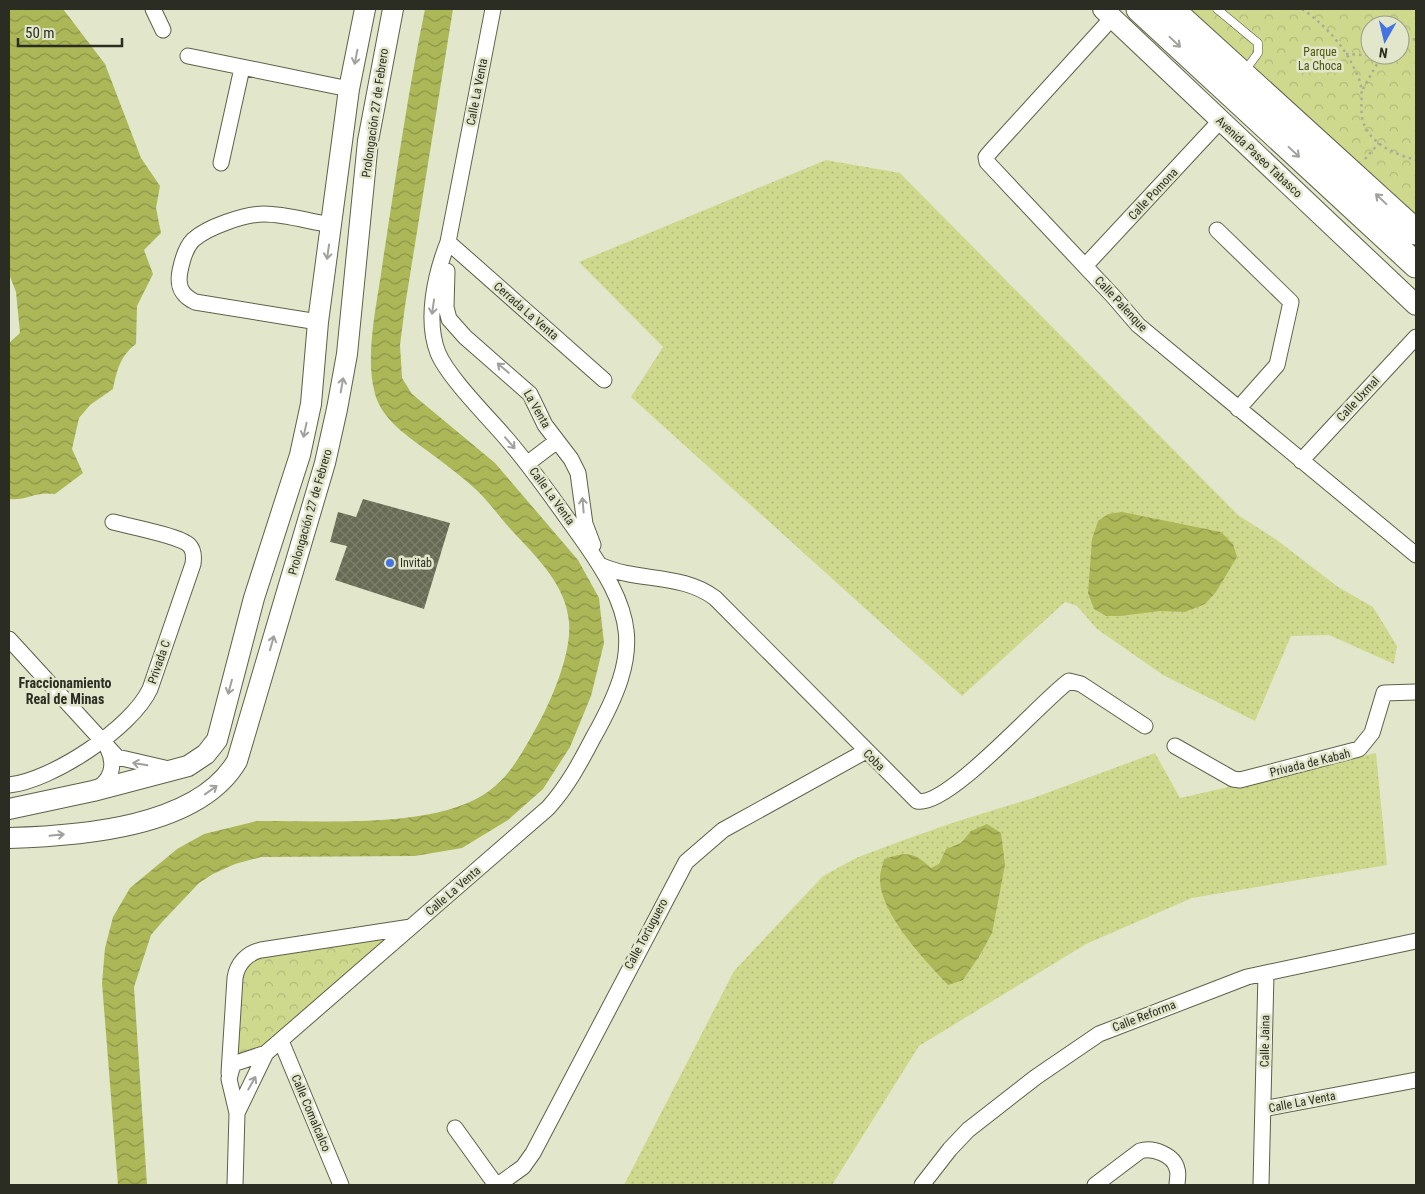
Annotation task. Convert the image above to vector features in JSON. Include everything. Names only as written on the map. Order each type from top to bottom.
[{"type":"main road","points":[[1139,9],[1416,265]]},
{"type":"main road","points":[[1172,9],[1353,172],[1416,232]]},
{"type":"street","points":[[153,9],[162,30]]},
{"type":"street","name":"Prolongación 27 de Febrero","points":[[9,809],[93,791],[188,766],[206,754],[216,740],[254,598],[300,455],[311,404],[318,322],[349,89],[365,9]]},
{"type":"street","name":"Prolongación 27 de Febrero","points":[[9,838],[72,833],[148,820],[176,811],[216,787],[232,769],[241,751],[325,463],[337,409],[347,354],[368,141],[393,9]]},
{"type":"street","name":"Calle La Venta","points":[[237,1113],[266,1053],[548,808],[565,788],[609,710],[622,674],[627,638],[621,605],[602,566],[528,463],[450,373],[438,352],[432,332],[432,312],[443,254],[448,242],[493,9]]},
{"type":"street","name":"Avenida Paseo Tabasco","points":[[1107,14],[1416,305]]},
{"type":"street","name":"Calle Palenque","points":[[1107,14],[986,159],[1138,325],[1301,461],[1415,552]]},
{"type":"street","points":[[188,56],[349,89]]},
{"type":"street","points":[[221,163],[242,68]]},
{"type":"street","name":"Calle Pomona","points":[[1085,266],[1220,121]]},
{"type":"street","points":[[318,322],[195,302],[182,293],[178,286],[179,277],[186,250],[193,240],[204,232],[228,222],[264,214],[332,226]]},
{"type":"street","points":[[1217,230],[1291,302],[1276,365],[1238,409]]},
{"type":"street","name":"Cerrada La Venta","points":[[448,242],[604,380]]},
{"type":"street","name":"La Venta","points":[[448,242],[446,307],[449,319],[465,337],[526,389],[545,425],[570,459],[578,474],[585,524],[592,545],[603,558],[602,566]]},
{"type":"street","name":"Calle Uxmal","points":[[1301,461],[1416,337]]},
{"type":"street","points":[[311,404],[337,409]]},
{"type":"street","points":[[528,463],[557,441]]},
{"type":"street","name":"Privada C","points":[[9,785],[44,774],[105,745],[145,700],[194,557],[190,546],[186,542],[113,522]]},
{"type":"street","name":"Coba","points":[[602,566],[634,577],[681,581],[705,590],[798,680],[866,752],[913,798],[924,802],[932,799],[975,767],[1011,736],[1069,680],[1081,684],[1145,726]]},
{"type":"street","points":[[254,598],[283,606]]},
{"type":"street","points":[[9,639],[105,745],[122,760],[176,770]]},
{"type":"street","name":"Privada de Kabah","points":[[1175,746],[1233,780],[1240,780],[1358,749],[1369,738],[1384,693],[1416,692]]},
{"type":"street","points":[[93,791],[104,785],[113,765],[113,757],[105,745]]},
{"type":"street","name":"Calle Tortuguero","points":[[497,1185],[523,1167],[533,1153],[686,862],[723,830],[866,752]]},
{"type":"street","name":"Calle La Venta","points":[[235,1185],[237,1113],[230,1073],[236,972],[251,954],[261,950],[412,927]]},
{"type":"street","name":"Calle Reforma","points":[[922,1185],[950,1149],[968,1130],[1088,1040],[1128,1022],[1247,977],[1416,941]]},
{"type":"street","name":"Calle Jaina","points":[[1263,1109],[1266,973]]},
{"type":"street","name":"Calle Comalcalco","points":[[280,1040],[341,1185]]},
{"type":"street","name":"Calle La Venta","points":[[230,1073],[233,1064],[240,1060],[266,1053]]},
{"type":"street","name":"Calle La Venta","points":[[1261,1185],[1263,1109],[1416,1080]]},
{"type":"street","points":[[454,1128],[497,1185]]},
{"type":"street","points":[[1095,1185],[1140,1151],[1149,1149],[1167,1156],[1174,1162],[1178,1169],[1177,1185]]},
{"type":"lane","points":[[1217,9],[1258,43],[1258,53],[1243,74]]},
{"type":"path","points":[[1302,9],[1330,32],[1346,54],[1363,90]]},
{"type":"path","points":[[1346,54],[1360,54]]},
{"type":"path","points":[[1376,65],[1363,90],[1362,117],[1371,137],[1394,152],[1416,160]]},
{"type":"path","points":[[1353,172],[1379,143]]},
{"type":"green space","name":"Parque La Choca","points":[[1186,9],[1416,9],[1416,215],[1255,68]]},
{"type":"green space","points":[[826,160],[900,173],[1238,515],[1277,540],[1338,587],[1373,607],[1397,646],[1394,664],[1329,635],[1291,636],[1255,721],[1163,675],[1097,629],[1077,606],[1065,602],[962,696],[631,397],[663,347],[579,262]]},
{"type":"green space","points":[[1155,753],[1180,798],[1376,753],[1387,865],[1192,898],[1086,944],[919,1046],[832,1185],[624,1185],[734,971],[823,876],[856,858],[901,841],[1033,798]]},
{"type":"green space","points":[[411,927],[266,1053],[230,1056],[234,985],[251,954]]},
{"type":"water","points":[[9,9],[63,9],[105,64],[141,158],[160,186],[156,208],[161,233],[144,250],[153,274],[137,306],[136,344],[126,353],[118,370],[113,389],[90,405],[79,418],[72,449],[83,473],[55,494],[41,494],[21,499],[9,499],[9,343],[20,333],[16,292],[9,274]]},
{"type":"water","points":[[425,9],[453,9],[405,306],[400,345],[402,378],[412,394],[495,463],[578,560],[599,598],[604,643],[591,696],[570,747],[543,789],[508,820],[462,848],[415,856],[261,857],[235,864],[199,883],[151,935],[134,987],[147,1185],[118,1185],[102,983],[105,948],[113,917],[130,888],[177,849],[204,834],[257,821],[345,821],[409,817],[439,812],[466,803],[497,785],[516,762],[548,705],[564,662],[569,622],[561,594],[546,568],[477,490],[392,422],[385,414],[375,394],[371,362],[373,327],[402,134]]},
{"type":"water","points":[[1122,512],[1221,532],[1233,544],[1237,557],[1216,592],[1205,604],[1185,612],[1160,611],[1120,616],[1106,616],[1094,609],[1088,593],[1092,539],[1098,521],[1108,514]]},
{"type":"water","points":[[987,824],[1001,833],[1005,865],[992,933],[963,980],[948,985],[916,949],[895,921],[882,892],[881,871],[884,859],[904,854],[919,858],[931,868],[939,864],[946,849],[961,843],[971,831]]},
{"type":"building","name":"Invitab","points":[[363,499],[450,523],[424,609],[335,580],[347,546],[330,542],[338,512],[356,517]]},
{"type":"place","name":"Invitab","points":[[390,563]]},
{"type":"district","name":"Fraccionamiento Real de Minas","points":[[65,692]]}]
